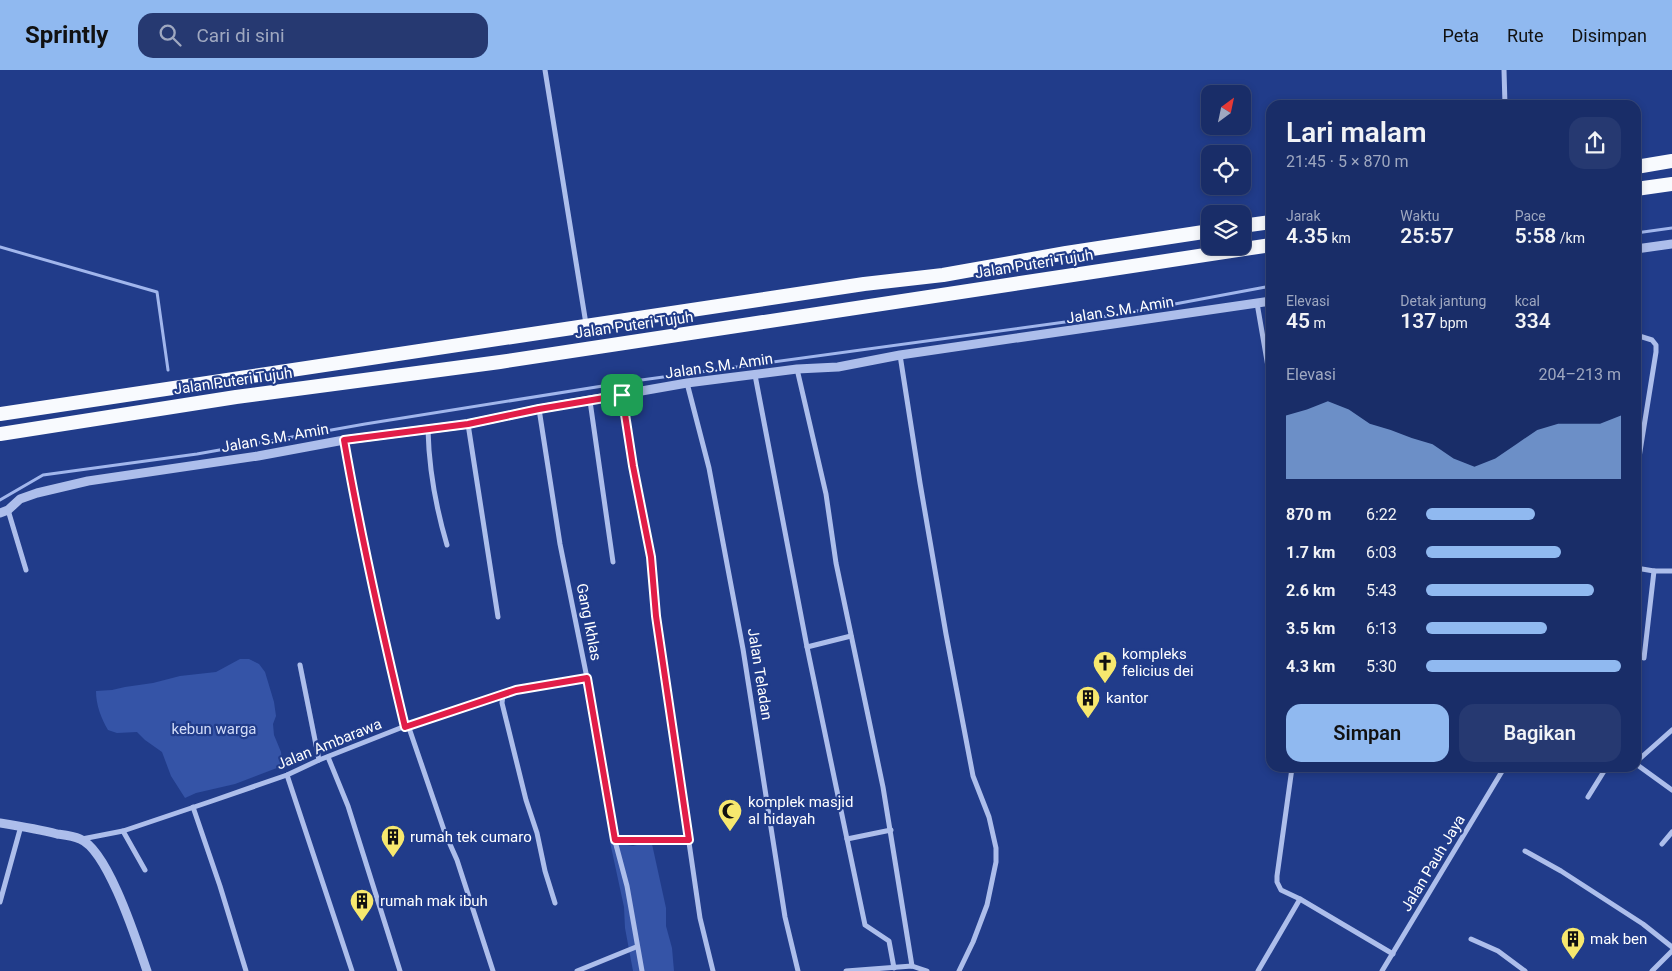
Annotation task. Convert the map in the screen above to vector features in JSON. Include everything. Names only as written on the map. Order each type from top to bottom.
[{"type":"highway","points":[[1641,166],[1672,161]]},
{"type":"highway","points":[[1641,188],[1672,184]]},
{"type":"highway","points":[[1251,225],[1266,223]]},
{"type":"highway","name":"Jalan Puteri Tujuh","points":[[0,414],[864,284],[943,275],[1066,253],[1201,232]]},
{"type":"highway","name":"Jalan Puteri Tujuh","points":[[0,434],[236,397],[500,362],[1266,246]]},
{"type":"street","points":[[546,70],[587,326]]},
{"type":"street","points":[[1504,70],[1505,100]]},
{"type":"street","points":[[1641,248],[1672,244]]},
{"type":"street","name":"Jalan S.M. Amin","points":[[4,511],[20,499],[88,481],[258,456],[344,440],[468,424],[539,409],[687,383],[797,369],[838,367],[900,355],[1266,302]]},
{"type":"street","points":[[1257,303],[1266,355]]},
{"type":"street","points":[[1641,337],[1652,340],[1656,344],[1641,445]]},
{"type":"street","points":[[900,355],[949,653],[973,776],[989,817],[996,848],[996,862],[987,905],[973,942],[959,971]]},
{"type":"street","points":[[797,369],[826,494],[836,563],[883,786],[912,966]]},
{"type":"street","points":[[755,374],[807,647],[865,925],[889,942],[894,968]]},
{"type":"street","name":"Jalan Teladan","points":[[687,383],[709,468],[742,639],[785,917],[798,971]]},
{"type":"street","points":[[622,395],[633,466],[651,557],[656,616],[700,918],[713,971]]},
{"type":"street","points":[[590,401],[613,562]]},
{"type":"street","name":"Gang Ikhlas","points":[[539,409],[560,544],[587,678],[615,840],[627,886],[636,947],[642,971]]},
{"type":"street","points":[[468,424],[498,617]]},
{"type":"street","points":[[428,430],[428,449],[435,500],[447,545]]},
{"type":"street","points":[[344,440],[359,526],[381,629],[407,726],[445,833],[457,860],[493,971]]},
{"type":"street","points":[[4,511],[26,570]]},
{"type":"street","points":[[1641,569],[1672,571]]},
{"type":"street","points":[[1644,658],[1654,571]]},
{"type":"street","points":[[807,647],[851,636]]},
{"type":"street","points":[[300,664],[319,760]]},
{"type":"street","name":"Jalan Ambarawa","points":[[81,839],[124,831],[194,807],[287,775],[319,760],[407,726],[503,694],[587,678]]},
{"type":"street","points":[[503,694],[502,702],[526,800],[538,833],[545,871],[555,902]]},
{"type":"street","points":[[1641,758],[1672,730]]},
{"type":"street","points":[[328,757],[348,806],[400,971]]},
{"type":"street","points":[[1641,767],[1672,790]]},
{"type":"street","points":[[1291,772],[1277,882],[1281,890],[1300,899],[1393,954]]},
{"type":"street","name":"Jalan Pauh Jaya","points":[[1382,971],[1502,772]]},
{"type":"street","points":[[1588,797],[1604,772]]},
{"type":"street","points":[[287,775],[352,971]]},
{"type":"street","points":[[194,807],[246,971]]},
{"type":"street","points":[[0,823],[81,839],[95,852],[107,870],[121,901],[147,971]]},
{"type":"street","points":[[0,902],[21,826]]},
{"type":"street","points":[[847,839],[891,830]]},
{"type":"street","points":[[124,831],[145,870]]},
{"type":"street","points":[[1662,844],[1672,832]]},
{"type":"street","points":[[615,840],[689,840]]},
{"type":"street","points":[[1525,851],[1644,924],[1672,947]]},
{"type":"street","points":[[1258,971],[1300,899]]},
{"type":"street","points":[[1471,939],[1498,952],[1525,971]]},
{"type":"street","points":[[577,971],[636,947]]},
{"type":"street","points":[[1652,971],[1672,951]]},
{"type":"street","points":[[846,971],[912,966],[927,971]]},
{"type":"green space","name":"kebun warga","points":[[240,659],[249,659],[259,664],[265,672],[274,702],[276,716],[273,724],[274,735],[281,752],[282,766],[235,784],[196,793],[185,798],[171,776],[162,752],[137,732],[117,733],[108,730],[101,716],[96,691],[153,683],[180,676],[216,672]]},
{"type":"green space","points":[[610,842],[633,846],[645,843],[652,844],[666,908],[666,926],[672,948],[674,971],[633,971],[625,928],[624,907]]},
{"type":"waterway","points":[[1641,232],[1672,228]]},
{"type":"waterway","points":[[0,247],[157,292],[168,370]]},
{"type":"waterway","points":[[0,500],[43,475],[197,454],[365,424],[634,381],[1116,315],[1266,287]]},
{"type":"place","name":"kompleks felicius dei","points":[[1105,684]]},
{"type":"place","name":"kantor","points":[[1088,719]]},
{"type":"place","name":"komplek masjid al hidayah","points":[[730,832]]},
{"type":"place","name":"rumah tek cumaro","points":[[393,858]]},
{"type":"place","name":"rumah mak ibuh","points":[[362,922]]},
{"type":"place","name":"mak ben","points":[[1573,960]]},
{"type":"route","points":[[622,395],[633,466],[651,557],[656,616],[689,840],[615,840],[587,678],[516,690],[405,727],[381,629],[359,526],[344,440],[468,424],[539,409],[622,395]]}]
